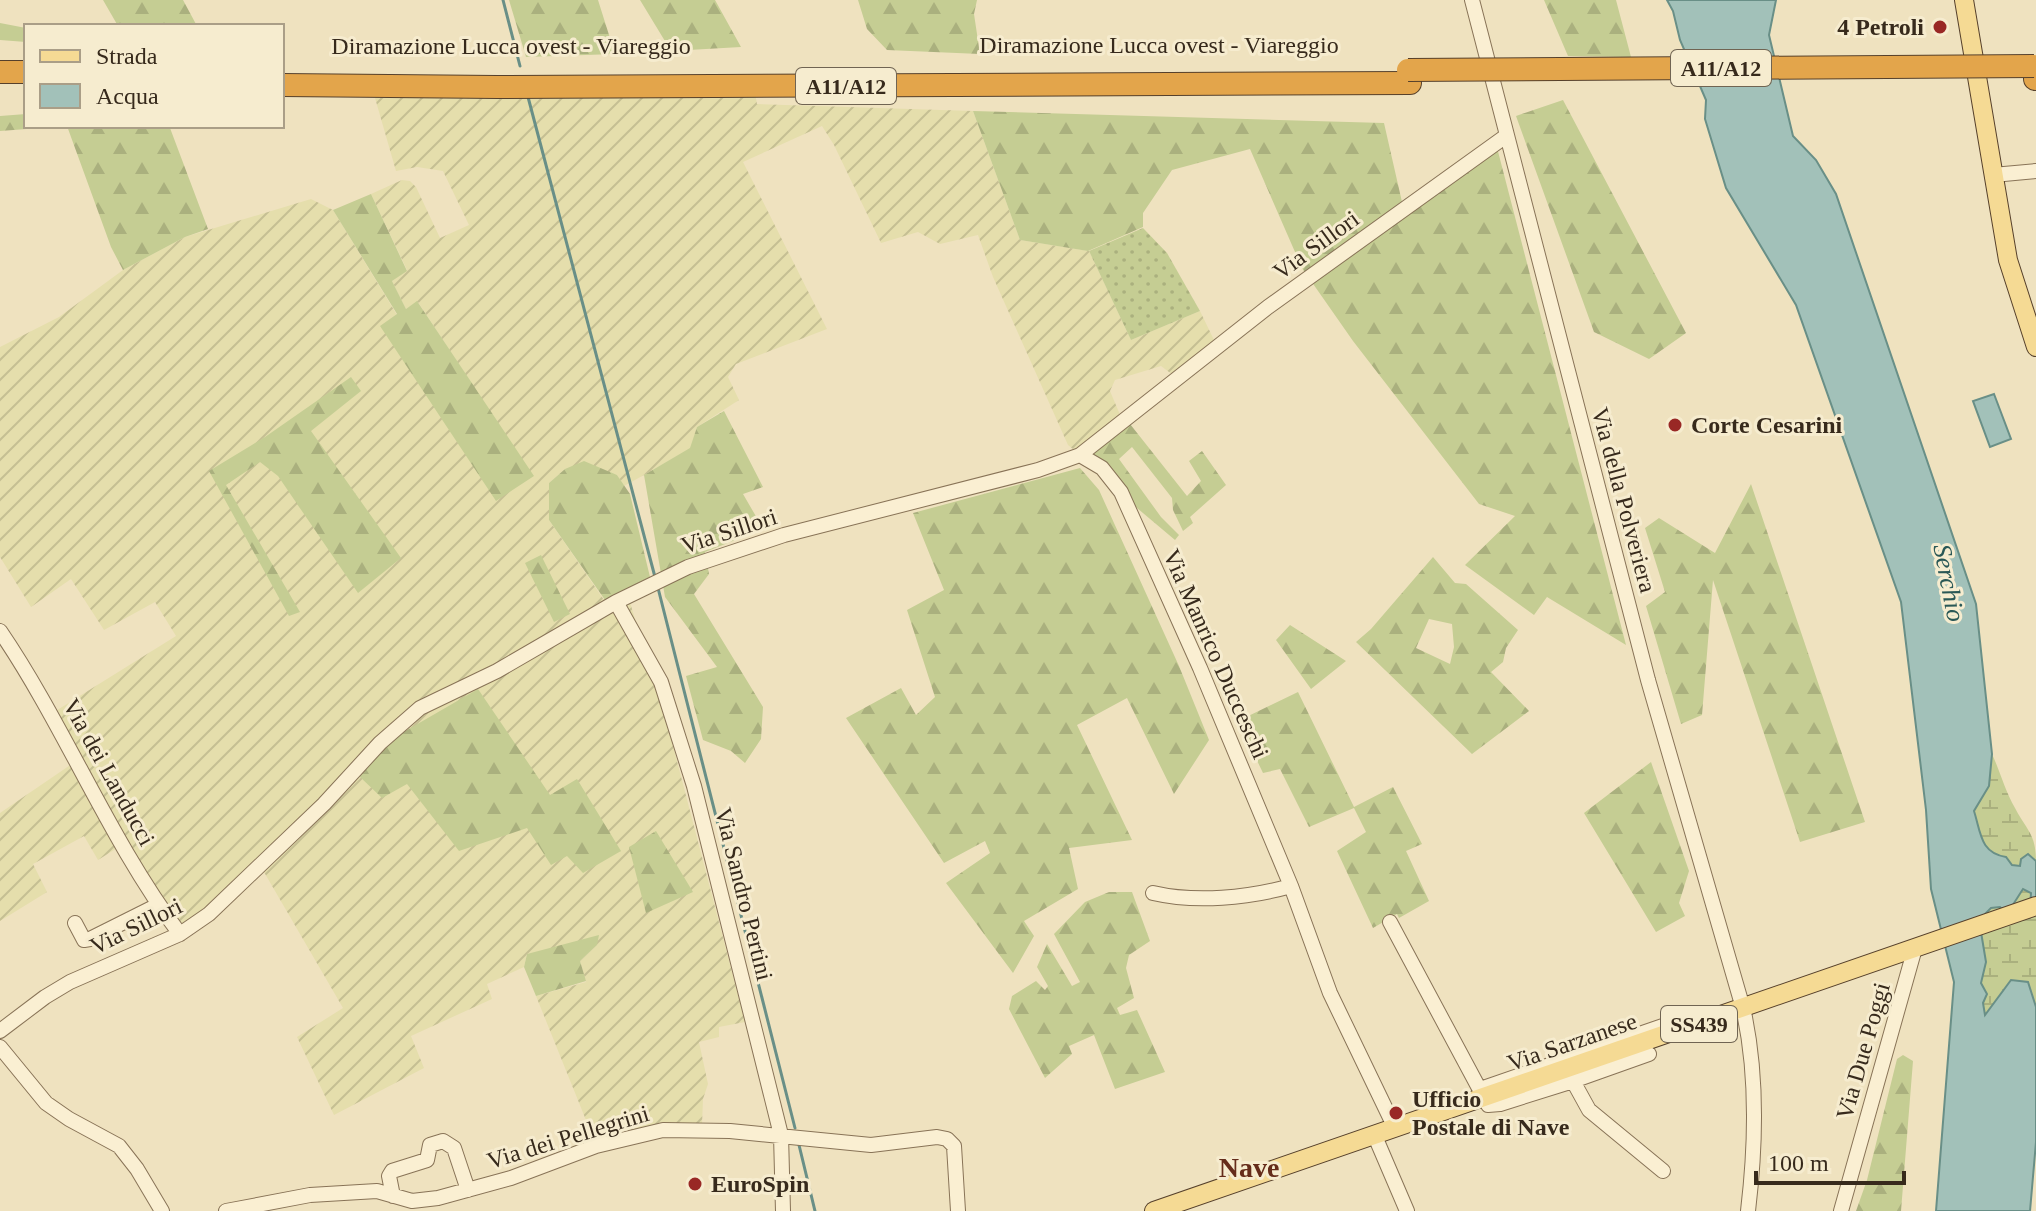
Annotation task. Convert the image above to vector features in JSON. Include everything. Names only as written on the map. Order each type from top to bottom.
[{"type":"highway","points":[[0,72],[24,72]]},
{"type":"highway","name":"Diramazione Lucca ovest - Viareggio","points":[[284,72],[1409,77]]},
{"type":"highway","name":"Diramazione Lucca ovest - Viareggio","points":[[284,85],[527,87],[2035,73]]},
{"type":"highway","points":[[0,85],[24,85]]},
{"type":"main road","points":[[1964,0],[2008,260],[2032,325],[2036,347]]},
{"type":"main road","name":"SS439","points":[[1915,948],[2036,906]]},
{"type":"main road","name":"Via Sarzanese","points":[[1154,1211],[1395,1128],[1481,1094],[1915,948]]},
{"type":"street","name":"Via della Polveriera","points":[[1472,0],[1648,680],[1750,1036],[1755,1115],[1748,1211]]},
{"type":"street","name":"Via Sillori","points":[[0,1031],[70,982],[180,934],[209,914],[324,804],[380,743],[420,708],[497,671],[616,602],[688,567],[784,535],[1038,470],[1080,455],[1268,307],[1506,136]]},
{"type":"street","points":[[1993,175],[2036,171]]},
{"type":"street","name":"Via Manrico Ducceschi","points":[[1080,455],[1102,468],[1121,492],[1200,668],[1291,886],[1330,993],[1395,1128]]},
{"type":"street","name":"Via Sandro Pertini","points":[[616,602],[661,682],[694,786],[781,1135],[783,1211]]},
{"type":"street","name":"Via dei Landucci","points":[[0,631],[32,678],[104,814],[158,905],[180,934]]},
{"type":"street","points":[[1153,893],[1176,898],[1231,896],[1266,893],[1291,886]]},
{"type":"street","points":[[75,923],[84,940],[90,939],[158,905]]},
{"type":"street","points":[[1390,922],[1488,1105],[1573,1081],[1649,1054]]},
{"type":"street","name":"Via Due Poggi","points":[[1841,1211],[1915,948]]},
{"type":"street","points":[[1481,1094],[1683,1019]]},
{"type":"street","points":[[0,1047],[46,1103],[119,1146],[162,1211]]},
{"type":"street","points":[[1573,1081],[1589,1110],[1663,1171]]},
{"type":"street","name":"Via dei Pellegrini","points":[[226,1211],[310,1195],[377,1191],[412,1201],[438,1198],[511,1178],[596,1146],[663,1130],[730,1131],[871,1145],[937,1137],[947,1139],[954,1146],[958,1211]]},
{"type":"street","points":[[1374,1134],[1407,1211]]},
{"type":"street","points":[[393,1196],[389,1176],[392,1171],[427,1160],[430,1145],[443,1141],[454,1148],[468,1190]]},
{"type":"shaded area","points":[[755,93],[757,104],[973,111],[1020,240],[1089,251],[1131,340],[1200,311],[1214,340],[1173,375],[1161,366],[1115,380],[1110,391],[1121,417],[1080,448],[1073,449],[1068,445],[993,277],[978,235],[940,244],[918,232],[881,243],[822,126],[743,162],[827,329],[736,364],[728,377],[739,400],[697,427],[691,448],[644,475],[624,486],[617,475],[565,469],[549,483],[549,520],[604,600],[626,589],[671,738],[745,1022],[719,1027],[719,1037],[699,1042],[708,1084],[703,1099],[702,1125],[594,1140],[536,996],[586,982],[580,961],[597,945],[527,954],[524,967],[487,984],[492,999],[411,1036],[424,1068],[334,1115],[297,1037],[343,1008],[257,860],[225,894],[181,926],[125,843],[98,860],[84,836],[33,864],[47,892],[0,921],[0,813],[82,757],[54,712],[176,636],[155,602],[104,630],[71,579],[31,607],[0,557],[0,347],[59,317],[123,270],[185,237],[311,199],[333,210],[397,315],[381,326],[533,477],[418,302],[406,309],[392,281],[407,270],[371,194],[402,180],[410,181],[416,187],[440,238],[469,225],[443,171],[417,167],[396,171],[375,98]]},
{"type":"green space","points":[[103,0],[183,0],[196,24],[117,24]]},
{"type":"green space","points":[[509,0],[598,0],[615,54],[526,57]]},
{"type":"green space","points":[[640,0],[715,0],[741,47],[671,51]]},
{"type":"green space","points":[[858,0],[977,0],[974,14],[980,54],[887,50],[867,29]]},
{"type":"green space","points":[[1544,0],[1616,0],[1631,57],[1568,56]]},
{"type":"green space","points":[[0,23],[24,28],[24,42],[0,40]]},
{"type":"green space","points":[[1563,100],[1686,333],[1649,359],[1594,332],[1516,116]]},
{"type":"green space","points":[[973,111],[1384,123],[1402,202],[1494,136],[1626,645],[1547,597],[1534,615],[1465,565],[1515,516],[1479,504],[1353,341],[1302,268],[1250,149],[1172,170],[1143,213],[1143,227],[1088,251],[1020,240]]},
{"type":"green space","points":[[24,114],[24,128],[40,128],[0,131],[0,116]]},
{"type":"green space","points":[[68,128],[170,128],[208,229],[185,237],[123,270],[111,247]]},
{"type":"green space","points":[[371,194],[407,271],[392,281],[406,309],[417,301],[534,476],[496,501],[380,326],[397,314],[333,210]]},
{"type":"green space","points":[[1143,228],[1167,253],[1200,311],[1131,340],[1089,251]]},
{"type":"green space","points":[[351,377],[361,391],[311,431],[401,558],[358,593],[278,476],[260,462],[226,485],[300,612],[289,616],[209,471],[265,437]]},
{"type":"green space","points":[[724,411],[763,487],[743,494],[761,525],[753,533],[705,552],[709,574],[694,594],[763,707],[761,739],[745,763],[731,751],[703,740],[686,676],[717,667],[665,597],[644,475],[690,448],[697,427]]},
{"type":"green space","points":[[1130,424],[1187,496],[1201,481],[1189,461],[1202,451],[1226,485],[1190,517],[1193,523],[1183,531],[1173,510],[1172,498],[1132,447],[1119,459],[1161,517],[1179,535],[1175,540],[1137,508],[1092,453]]},
{"type":"green space","points":[[584,461],[617,475],[630,494],[650,577],[605,600],[549,520],[549,483],[565,469]]},
{"type":"green space","points":[[1080,468],[1099,490],[1209,740],[1174,794],[1127,698],[1077,725],[1132,840],[1069,848],[1078,889],[1024,921],[1034,936],[1013,973],[946,883],[990,853],[985,841],[944,863],[846,718],[901,688],[916,715],[935,697],[907,610],[944,590],[913,513]]},
{"type":"green space","points":[[1751,484],[1865,822],[1800,842],[1713,580],[1702,715],[1681,724],[1646,606],[1665,592],[1645,528],[1659,518],[1715,553]]},
{"type":"green space","points":[[541,555],[570,614],[554,622],[525,563]]},
{"type":"green space","points":[[1433,557],[1455,583],[1466,584],[1518,630],[1506,648],[1503,662],[1491,672],[1529,711],[1472,754],[1356,642]],"holes":[[[1429,619],[1452,624],[1454,647],[1450,664],[1416,648]]]},
{"type":"green space","points":[[1290,625],[1346,661],[1311,689],[1276,640]]},
{"type":"green space","points":[[478,689],[550,795],[577,779],[621,851],[583,873],[567,856],[551,865],[527,828],[459,851],[407,784],[382,798],[359,776],[395,737]]},
{"type":"green space","points":[[1298,692],[1354,807],[1393,787],[1422,844],[1406,851],[1429,901],[1373,928],[1337,851],[1366,832],[1354,808],[1309,827],[1280,769],[1263,773],[1238,721]]},
{"type":"green space","points":[[1992,754],[2011,801],[2032,838],[2036,861],[2028,854],[2020,866],[2012,865],[2006,857],[1991,851],[1983,841],[1974,811],[1989,786]]},
{"type":"green space","points":[[1651,762],[1689,871],[1679,903],[1685,916],[1656,932],[1584,813]]},
{"type":"green space","points":[[656,831],[693,892],[646,913],[629,847]]},
{"type":"green space","points":[[2023,889],[2031,893],[2036,904],[2036,1007],[2028,982],[2005,987],[1985,1016],[1981,983],[1986,962],[1979,920],[1991,908],[2000,907],[2006,914]]},
{"type":"green space","points":[[1109,892],[1132,892],[1150,941],[1129,955],[1126,968],[1134,998],[1117,1008],[1120,1015],[1137,1010],[1165,1072],[1115,1089],[1094,1035],[1069,1046],[1072,1054],[1045,1078],[1009,1009],[1012,996],[1036,981],[1045,990],[1048,986],[1037,967],[1047,944],[1072,986],[1080,982],[1054,934],[1085,902]]},
{"type":"green space","points":[[599,935],[597,945],[580,961],[586,981],[536,996],[524,967],[527,954]]},
{"type":"green space","points":[[1903,1055],[1913,1061],[1901,1211],[1856,1211],[1867,1180],[1897,1059]]},
{"type":"water","name":"Serchio","points":[[1667,0],[1776,0],[1769,35],[1793,136],[1816,160],[1836,194],[1976,604],[1992,754],[1989,786],[1974,811],[1983,841],[1991,851],[2006,857],[2012,865],[2020,866],[2021,859],[2028,854],[2036,861],[2036,904],[2030,909],[2031,893],[2023,889],[2007,914],[2000,907],[1991,908],[1979,920],[1986,962],[1981,983],[1987,994],[1983,1003],[1985,1015],[2011,980],[2028,982],[2036,1007],[2036,1142],[2030,1211],[1936,1211],[1954,982],[1931,889],[1926,810],[1901,602],[1796,305],[1726,188],[1705,119],[1706,100],[1680,40]]},
{"type":"water","points":[[1994,394],[2011,439],[1990,447],[1973,401]]},
{"type":"waterway","points":[[503,0],[520,66]]},
{"type":"waterway","points":[[528,97],[655,577]]},
{"type":"waterway","points":[[658,588],[795,1128]]},
{"type":"waterway","points":[[799,1145],[815,1211]]},
{"type":"place","name":"4 Petroli","points":[[1940,27]]},
{"type":"place","name":"Corte Cesarini","points":[[1675,425]]},
{"type":"place","name":"Ufficio Postale di Nave","points":[[1396,1113]]},
{"type":"place","name":"EuroSpin","points":[[695,1184]]},
{"type":"district","name":"Nave","points":[[1249,1167]]}]
